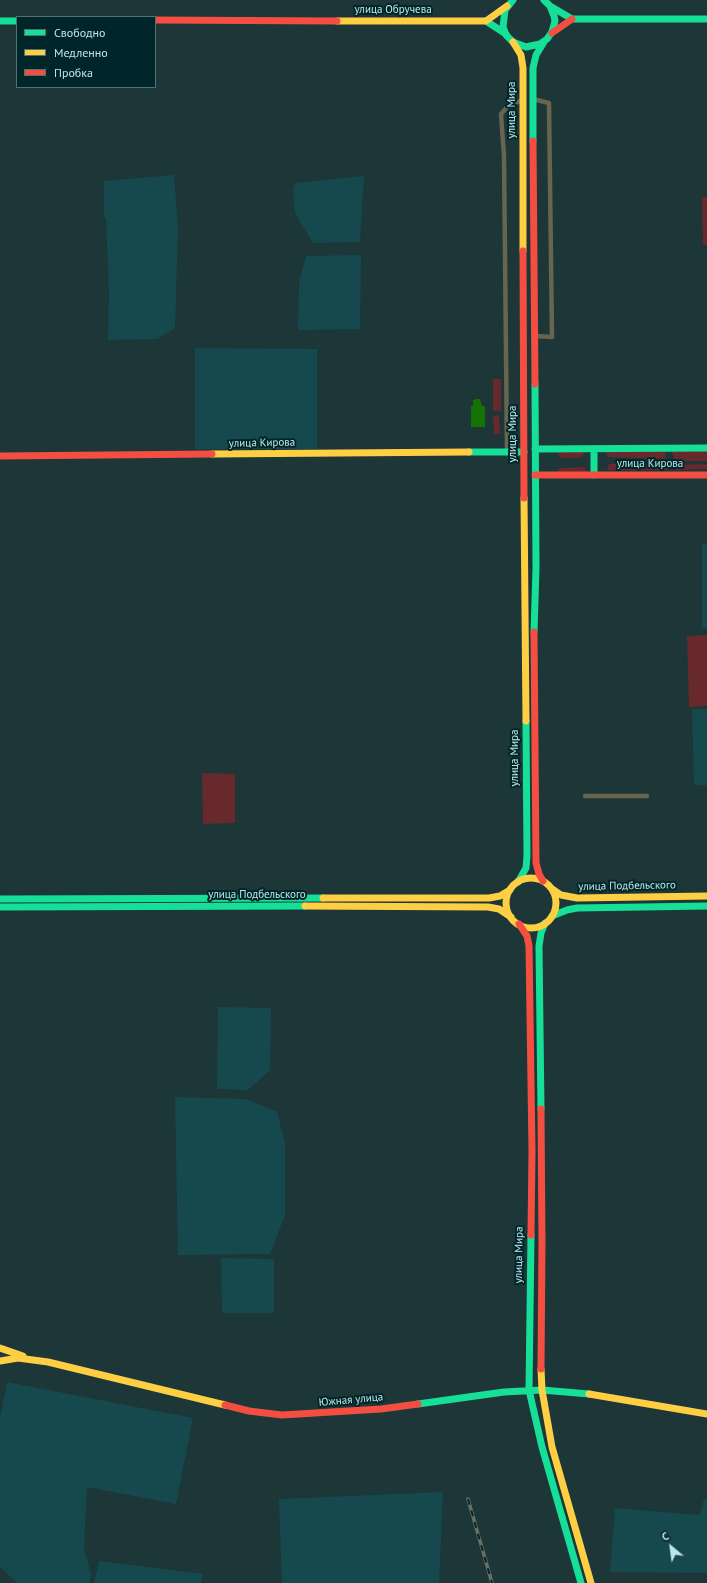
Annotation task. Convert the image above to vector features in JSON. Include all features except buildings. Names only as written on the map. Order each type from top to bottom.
[{"type":"main road","points":[[513,0],[500,12],[486,21],[506,35],[513,42],[526,47],[535,46],[544,42],[558,28],[572,19]]},
{"type":"main road","points":[[544,0],[550,6],[572,19],[707,18]]},
{"type":"main road","points":[[506,35],[502,18],[507,6]]},
{"type":"main road","points":[[550,6],[555,22],[550,36]]},
{"type":"main road","name":"улица Обручева","points":[[156,20],[486,21]]},
{"type":"main road","points":[[0,21],[16,21]]},
{"type":"main road","name":"улица Мира","points":[[513,42],[519,50],[523,62],[527,863],[518,882]]},
{"type":"main road","name":"улица Мира","points":[[543,881],[536,863],[535,829],[534,646],[536,568],[533,99],[534,61],[544,42]]},
{"type":"main road","points":[[524,403],[535,403]]},
{"type":"main road","name":"улица Кирова","points":[[535,449],[707,448]]},
{"type":"main road","points":[[594,449],[594,475]]},
{"type":"main road","name":"улица Кирова","points":[[0,456],[524,452]]},
{"type":"main road","name":"улица Кирова","points":[[535,475],[707,475]]},
{"type":"main road","points":[[525,568],[536,568]]},
{"type":"main road","points":[[528,878],[543,881],[551,888],[556,902],[552,916],[545,923],[530,927],[519,924],[508,912],[507,901],[510,890],[518,882],[528,878]]},
{"type":"main road","name":"улица Подбельского","points":[[551,888],[561,895],[577,898],[707,896]]},
{"type":"main road","name":"улица Подбельского","points":[[0,907],[83,903],[489,898],[500,896],[510,890]]},
{"type":"main road","name":"улица Подбельского","points":[[0,899],[83,903],[488,907],[499,909],[511,917]]},
{"type":"main road","name":"улица Подбельского","points":[[552,916],[577,908],[707,906]]},
{"type":"main road","name":"улица Мира","points":[[545,923],[541,933],[539,946],[542,1390],[552,1447],[591,1582]]},
{"type":"main road","name":"улица Мира","points":[[519,924],[524,930],[528,941],[529,959],[532,1151],[530,1390],[542,1447],[581,1583]]},
{"type":"main road","points":[[0,1348],[33,1359]]},
{"type":"main road","name":"Южная улица","points":[[0,1361],[18,1358],[33,1359],[117,1377],[249,1411],[282,1415],[381,1408],[530,1390],[580,1393],[707,1414]]},
{"type":"street","points":[[533,99],[550,103],[552,337],[535,336]]},
{"type":"street","points":[[507,452],[504,156],[501,114],[508,106],[523,100]]},
{"type":"street","points":[[585,796],[647,796]]},
{"type":"shaded area","points":[[174,175],[178,227],[175,328],[157,339],[108,340],[109,291],[106,218],[104,217],[104,181]]},
{"type":"shaded area","points":[[364,176],[360,242],[313,243],[295,213],[293,189],[295,183]]},
{"type":"shaded area","points":[[702,197],[707,197],[707,245],[703,245]]},
{"type":"shaded area","points":[[361,255],[360,329],[298,330],[299,283],[306,256]]},
{"type":"shaded area","points":[[195,348],[317,349],[317,449],[195,449]]},
{"type":"shaded area","points":[[493,379],[501,379],[501,411],[493,411]]},
{"type":"shaded area","points":[[480,399],[482,406],[485,406],[485,427],[471,427],[471,406],[473,406],[473,400]]},
{"type":"shaded area","points":[[499,415],[500,434],[494,434],[493,416]]},
{"type":"shaded area","points":[[666,450],[665,459],[608,457],[605,451]]},
{"type":"shaded area","points":[[671,450],[707,450],[707,461],[675,461]]},
{"type":"shaded area","points":[[557,452],[586,452],[580,458],[561,458]]},
{"type":"shaded area","points":[[667,463],[667,470],[607,470],[609,464]]},
{"type":"shaded area","points":[[707,464],[707,469],[675,470],[676,465]]},
{"type":"shaded area","points":[[584,467],[588,472],[557,473],[558,469],[561,468]]},
{"type":"shaded area","points":[[702,544],[707,544],[707,628],[702,628]]},
{"type":"shaded area","points":[[707,635],[707,706],[689,707],[687,636]]},
{"type":"shaded area","points":[[692,709],[707,709],[707,785],[694,785]]},
{"type":"shaded area","points":[[202,773],[235,774],[235,823],[203,824]]},
{"type":"shaded area","points":[[218,1007],[271,1008],[270,1070],[248,1090],[217,1089]]},
{"type":"shaded area","points":[[175,1097],[246,1099],[277,1112],[285,1143],[285,1215],[270,1254],[178,1255]]},
{"type":"shaded area","points":[[221,1258],[274,1259],[274,1313],[222,1313]]},
{"type":"shaded area","points":[[7,1382],[193,1418],[176,1504],[87,1487],[84,1549],[91,1574],[90,1583],[17,1583],[0,1567],[0,1419]]},
{"type":"shaded area","points":[[443,1492],[439,1583],[282,1583],[279,1499]]},
{"type":"shaded area","points":[[704,1499],[707,1499],[707,1573],[610,1572],[615,1508],[700,1515]]},
{"type":"shaded area","points":[[99,1561],[203,1574],[201,1583],[94,1583]]},
{"type":"railway","points":[[468,1499],[492,1583]]},
{"type":"traffic: fast","points":[[513,0],[505,10],[503,27],[506,35],[513,42],[526,47],[540,44],[547,39],[552,32],[555,21],[554,16],[550,6],[544,0]]},
{"type":"traffic: fast","points":[[550,6],[572,19],[707,19]]},
{"type":"traffic: fast","points":[[0,21],[16,21]]},
{"type":"traffic: fast","points":[[486,21],[506,34]]},
{"type":"traffic: fast","points":[[533,141],[533,68],[536,55],[544,42]]},
{"type":"traffic: fast","points":[[534,632],[536,568],[535,384]]},
{"type":"traffic: fast","points":[[535,449],[707,448]]},
{"type":"traffic: fast","points":[[594,449],[594,475]]},
{"type":"traffic: fast","points":[[469,452],[524,452]]},
{"type":"traffic: fast","points":[[518,882],[526,868],[527,856],[526,721]]},
{"type":"traffic: fast","points":[[0,899],[323,898]]},
{"type":"traffic: fast","points":[[0,907],[305,906]]},
{"type":"traffic: fast","points":[[552,916],[577,908],[707,906]]},
{"type":"traffic: fast","points":[[541,1109],[539,946],[541,933],[545,923]]},
{"type":"traffic: fast","points":[[531,1235],[529,1390],[542,1447],[581,1583]]},
{"type":"traffic: fast","points":[[418,1404],[504,1392],[542,1390],[589,1394]]},
{"type":"traffic: slow","points":[[337,21],[486,21],[507,6]]},
{"type":"traffic: slow","points":[[513,42],[521,55],[523,68],[523,251]]},
{"type":"traffic: slow","points":[[212,454],[469,452]]},
{"type":"traffic: slow","points":[[524,498],[526,721]]},
{"type":"traffic: slow","points":[[531,878],[540,880],[551,889],[556,903],[554,912],[545,923],[531,928],[522,926],[511,917],[506,903],[508,894],[517,883],[531,878]]},
{"type":"traffic: slow","points":[[551,888],[561,895],[577,898],[707,896]]},
{"type":"traffic: slow","points":[[323,898],[489,898],[500,896],[510,890]]},
{"type":"traffic: slow","points":[[305,906],[488,907],[499,909],[511,917]]},
{"type":"traffic: slow","points":[[0,1348],[23,1356]]},
{"type":"traffic: slow","points":[[0,1361],[18,1358],[48,1362],[225,1405]]},
{"type":"traffic: slow","points":[[541,1369],[542,1390],[552,1447],[591,1583]]},
{"type":"traffic: slow","points":[[589,1394],[707,1414]]},
{"type":"traffic: jam","points":[[552,33],[572,19]]},
{"type":"traffic: jam","points":[[156,20],[337,21]]},
{"type":"traffic: jam","points":[[533,141],[535,384]]},
{"type":"traffic: jam","points":[[523,251],[524,498]]},
{"type":"traffic: jam","points":[[0,456],[212,454]]},
{"type":"traffic: jam","points":[[535,475],[707,475]]},
{"type":"traffic: jam","points":[[534,632],[536,863],[543,881]]},
{"type":"traffic: jam","points":[[519,924],[527,936],[529,946],[532,1151],[531,1235]]},
{"type":"traffic: jam","points":[[541,1109],[541,1369]]},
{"type":"traffic: jam","points":[[225,1405],[249,1411],[282,1415],[381,1409],[418,1404]]}]
